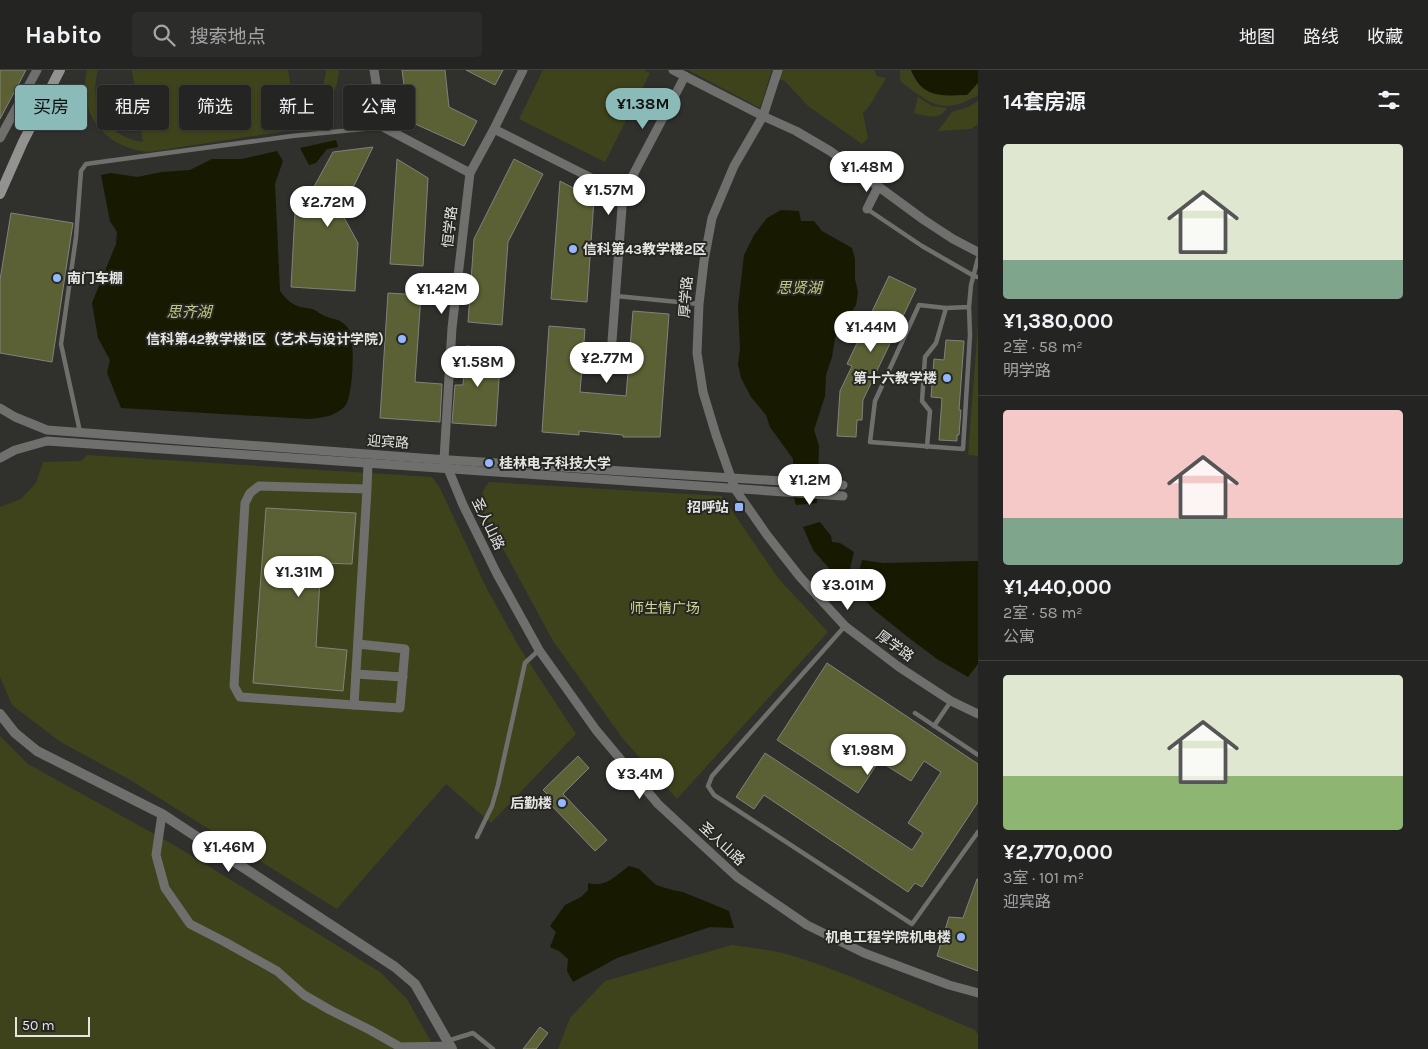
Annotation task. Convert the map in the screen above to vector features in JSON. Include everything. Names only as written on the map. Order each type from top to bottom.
[{"type":"main road","points":[[0,194],[23,142],[60,70]]},
{"type":"street","points":[[0,138],[37,70]]},
{"type":"street","points":[[374,70],[376,85]]},
{"type":"street","name":"恒学路","points":[[445,464],[452,328],[470,173],[523,70]]},
{"type":"street","points":[[673,70],[796,131],[830,151],[931,225],[978,252]]},
{"type":"street","name":"厚学路","points":[[778,70],[764,116],[734,166],[712,218],[698,304],[697,353],[703,392],[735,489],[767,535],[800,577],[845,626],[899,667],[951,701],[978,714]]},
{"type":"street","points":[[610,368],[623,194],[685,76]]},
{"type":"street","points":[[494,129],[623,194]]},
{"type":"street","points":[[388,130],[470,173]]},
{"type":"street","points":[[867,208],[878,187]]},
{"type":"street","name":"迎宾路","points":[[0,408],[15,417],[47,430],[735,489],[842,496]]},
{"type":"street","name":"迎宾路","points":[[0,458],[15,450],[47,441],[368,463],[445,464],[730,477],[843,485]]},
{"type":"street","points":[[354,705],[368,463]]},
{"type":"street","name":"圣人山路","points":[[445,464],[497,574],[539,650],[596,730],[658,804],[737,877],[807,925],[864,953],[978,994]]},
{"type":"street","points":[[358,644],[405,649],[400,708],[240,697],[234,686],[245,503],[250,493],[259,486],[367,489]]},
{"type":"street","points":[[356,674],[403,677]]},
{"type":"street","points":[[0,714],[15,733],[37,751],[162,814],[395,967],[415,984],[450,1045],[400,1047],[304,995],[276,971],[190,924],[165,888],[156,855],[162,814]]},
{"type":"lane","points":[[80,432],[61,344],[76,237],[81,171],[84,167],[92,163],[354,130]]},
{"type":"lane","points":[[867,208],[922,246],[976,277]]},
{"type":"lane","points":[[969,307],[946,308],[919,305],[875,401],[870,442],[963,449],[970,335],[969,307],[978,258]]},
{"type":"lane","points":[[614,296],[698,304]]},
{"type":"lane","points":[[927,446],[930,411],[922,401],[925,357],[936,343],[946,308]]},
{"type":"lane","points":[[845,626],[712,776],[708,786],[714,795],[912,924],[978,832]]},
{"type":"lane","points":[[477,837],[492,806],[498,785],[525,663],[539,650]]},
{"type":"lane","points":[[934,726],[951,701]]},
{"type":"lane","points":[[915,713],[978,755]]},
{"type":"lane","points":[[450,1045],[473,1033],[493,1049]]},
{"type":"green space","points":[[87,70],[98,70],[96,83],[97,124],[87,104],[87,85],[85,85]]},
{"type":"green space","points":[[132,70],[288,70],[290,85],[261,85],[261,130],[290,130],[149,152],[119,144],[102,130],[114,130],[130,139],[143,142],[141,130],[169,130],[169,85],[134,85]]},
{"type":"green space","points":[[326,70],[339,70],[333,94],[333,85],[323,85]]},
{"type":"green space","points":[[543,70],[643,70],[650,73],[605,162],[519,119]]},
{"type":"green space","points":[[688,70],[772,70],[760,108]]},
{"type":"green space","points":[[780,70],[874,70],[877,76],[886,78],[863,113],[868,138],[862,144],[808,106],[785,81],[777,79]]},
{"type":"green space","points":[[900,70],[978,70],[978,95],[955,105],[938,105],[921,97],[902,83]]},
{"type":"green space","points":[[918,97],[932,106],[947,108],[940,115],[936,116],[914,113]]},
{"type":"green space","points":[[978,101],[978,124],[971,129],[938,131],[952,112],[968,107]]},
{"type":"green space","points":[[978,325],[978,456],[968,455]]},
{"type":"green space","points":[[87,455],[432,477],[439,486],[487,589],[521,650],[576,734],[491,823],[446,784],[337,909],[132,781],[59,741],[12,705],[0,677],[0,507],[21,499],[36,483],[43,462],[81,461]]},
{"type":"green space","name":"师生情广场","points":[[489,482],[722,496],[778,578],[828,632],[677,799],[623,739],[553,641],[482,510],[482,495]]},
{"type":"green space","points":[[0,736],[28,764],[174,845],[380,972],[407,999],[435,1049],[0,1049]]},
{"type":"green space","points":[[732,945],[793,956],[862,981],[975,1030],[978,1035],[978,1049],[558,1049],[570,1018],[605,981]]},
{"type":"water","points":[[911,70],[978,70],[978,83],[967,95],[941,95],[921,86]]},
{"type":"water","points":[[336,140],[338,147],[327,149],[316,163],[309,165],[300,148]]},
{"type":"water","name":"思齐湖","points":[[277,151],[283,161],[275,184],[280,291],[294,304],[340,321],[348,328],[353,354],[352,380],[345,406],[333,414],[309,419],[121,408],[107,373],[110,360],[98,338],[92,303],[116,244],[117,232],[110,221],[101,175],[111,173],[137,177],[162,172],[190,170],[212,159],[242,159]]},
{"type":"water","name":"思贤湖","points":[[781,210],[799,211],[801,221],[814,221],[822,231],[852,248],[858,292],[856,305],[835,338],[832,357],[826,375],[825,396],[814,430],[819,446],[817,503],[796,505],[793,494],[793,459],[770,427],[766,415],[751,397],[741,378],[738,364],[740,348],[738,307],[744,255],[754,235],[767,218]]},
{"type":"water","points":[[820,522],[831,536],[832,542],[840,543],[854,552],[847,581],[842,583],[813,550],[803,527]]},
{"type":"water","points":[[862,560],[883,563],[978,561],[978,664],[968,677],[937,659],[873,609],[855,588]]},
{"type":"water","points":[[629,866],[639,869],[656,885],[683,892],[729,911],[734,928],[710,927],[617,958],[573,982],[567,971],[568,959],[559,951],[550,947],[556,932],[550,926],[565,905],[581,897],[588,890],[588,883],[600,884],[605,882]]},
{"type":"building","points":[[0,70],[26,70],[18,85],[15,85],[15,91],[0,119]]},
{"type":"building","points":[[402,70],[445,70],[449,107],[477,121],[464,146],[415,124],[415,85],[404,85]]},
{"type":"building","points":[[466,70],[503,70],[495,85]]},
{"type":"building","points":[[373,147],[341,212],[358,243],[355,291],[291,287],[295,212],[314,203],[310,194],[333,152]]},
{"type":"building","points":[[397,159],[428,178],[423,266],[390,264]]},
{"type":"building","points":[[514,159],[543,174],[508,242],[502,325],[468,322],[474,239]]},
{"type":"building","name":"信科第43教学楼2区","points":[[560,181],[594,199],[587,302],[551,299]]},
{"type":"building","points":[[11,213],[73,223],[52,362],[0,353],[0,280]]},
{"type":"building","points":[[889,276],[916,289],[863,400],[862,420],[857,420],[856,437],[837,436],[840,391],[852,366],[847,364]]},
{"type":"building","name":"信科第42教学楼1区（艺术与设计学院）","points":[[388,293],[421,295],[415,382],[442,384],[440,422],[380,418]]},
{"type":"building","points":[[633,311],[669,314],[660,437],[623,437],[623,435],[579,431],[579,435],[542,432],[549,326],[585,329],[580,392],[626,396]]},
{"type":"building","name":"第十六教学楼","points":[[946,340],[964,341],[959,410],[961,410],[957,441],[939,440],[942,398],[931,397],[934,359],[944,360]]},
{"type":"building","points":[[466,346],[501,349],[496,426],[452,423],[455,385],[463,385]]},
{"type":"building","points":[[266,508],[356,513],[352,564],[321,563],[316,647],[347,650],[343,691],[253,683]]},
{"type":"building","points":[[827,663],[978,764],[978,802],[922,887],[915,883],[908,892],[764,795],[754,809],[736,797],[765,753],[912,850],[923,833],[908,823],[941,772],[924,761],[911,781],[879,761],[858,793],[777,740]]},
{"type":"building","name":"后勤楼","points":[[578,756],[589,768],[563,794],[607,840],[595,851],[551,805],[554,801],[543,790]]},
{"type":"building","name":"机电工程学院机电楼","points":[[977,879],[978,971],[937,956],[949,917],[963,918]]},
{"type":"building","points":[[540,1027],[548,1033],[536,1049],[523,1049]]},
{"type":"place","name":"信科第43教学楼2区","points":[[573,249]]},
{"type":"place","name":"南门车棚","points":[[57,278]]},
{"type":"place","name":"信科第42教学楼1区（艺术与设计学院）","points":[[402,339]]},
{"type":"place","name":"第十六教学楼","points":[[947,378]]},
{"type":"place","name":"桂林电子科技大学","points":[[489,463]]},
{"type":"place","name":"招呼站","points":[[739,507]]},
{"type":"place","name":"后勤楼","points":[[562,803]]},
{"type":"place","name":"机电工程学院机电楼","points":[[961,937]]}]
